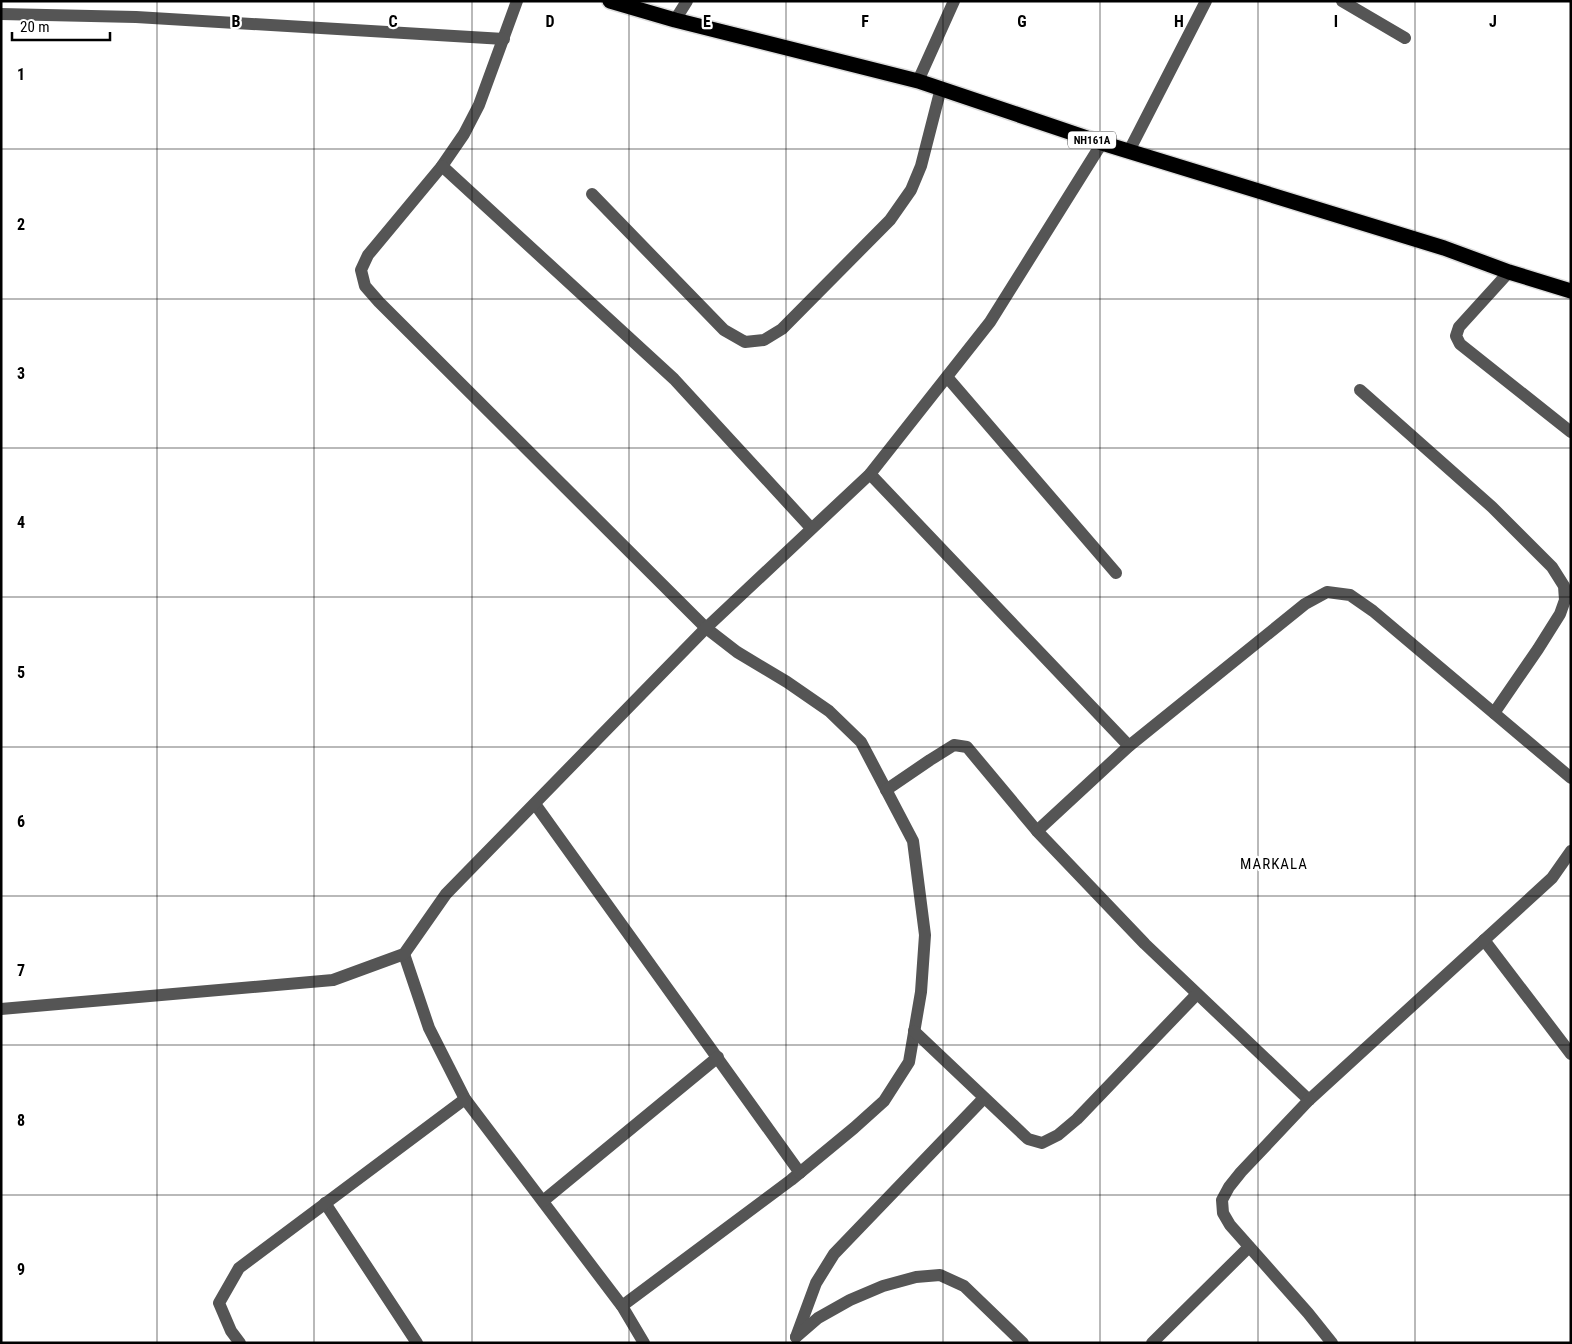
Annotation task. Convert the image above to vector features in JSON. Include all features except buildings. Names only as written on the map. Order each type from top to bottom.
[{"type":"highway","name":"NH161A","points":[[610,1],[675,20],[918,81],[1102,143],[1444,248],[1509,272],[1571,291]]},
{"type":"street","points":[[517,1],[479,105],[464,134],[442,166],[368,255],[362,270],[365,286],[378,302],[706,628],[737,652],[787,682],[829,711],[861,742],[913,841],[925,935],[921,992],[909,1062],[884,1101],[800,1173],[622,1306]]},
{"type":"street","points":[[675,20],[687,1]]},
{"type":"street","points":[[918,81],[954,1]]},
{"type":"street","points":[[1129,150],[1206,1]]},
{"type":"street","points":[[1342,1],[1405,38]]},
{"type":"street","points":[[1,14],[136,17],[504,39]]},
{"type":"street","points":[[592,194],[724,330],[744,342],[764,340],[782,329],[890,220],[911,190],[921,166],[941,88]]},
{"type":"street","points":[[1,1010],[333,980],[404,954],[446,894],[706,628],[870,474],[990,322],[1102,143]]},
{"type":"street","points":[[442,166],[674,379],[812,528]]},
{"type":"street","points":[[1509,272],[1459,327],[1456,336],[1460,344],[1571,432]]},
{"type":"street","points":[[947,377],[1116,574]]},
{"type":"street","points":[[1360,390],[1492,507],[1552,567],[1564,586],[1565,600],[1560,614],[1494,713]]},
{"type":"street","points":[[870,474],[1129,746]]},
{"type":"street","points":[[1037,831],[1129,746],[1304,604],[1327,592],[1350,595],[1372,611],[1571,778]]},
{"type":"street","points":[[886,790],[954,745],[967,747],[1037,831],[1145,944],[1309,1100]]},
{"type":"street","points":[[535,804],[800,1173]]},
{"type":"street","points":[[1332,1343],[1230,1225],[1224,1213],[1222,1200],[1229,1187],[1241,1172],[1309,1100],[1552,878],[1571,850]]},
{"type":"street","points":[[1484,940],[1571,1054]]},
{"type":"street","points":[[404,954],[429,1028],[465,1099],[622,1306],[644,1343]]},
{"type":"street","points":[[914,1031],[1028,1139],[1042,1143],[1058,1135],[1077,1119],[1197,994]]},
{"type":"street","points":[[543,1201],[718,1057]]},
{"type":"street","points":[[793,1340],[816,1283],[834,1254],[984,1098]]},
{"type":"street","points":[[240,1343],[231,1331],[219,1303],[239,1268],[465,1099]]},
{"type":"street","points":[[325,1203],[417,1343]]},
{"type":"street","points":[[1152,1343],[1249,1247]]},
{"type":"street","points":[[793,1340],[818,1318],[850,1300],[883,1286],[916,1277],[940,1276],[964,1286],[1023,1343]]},
{"type":"district","name":"MARKALA","points":[[1274,864]]}]
